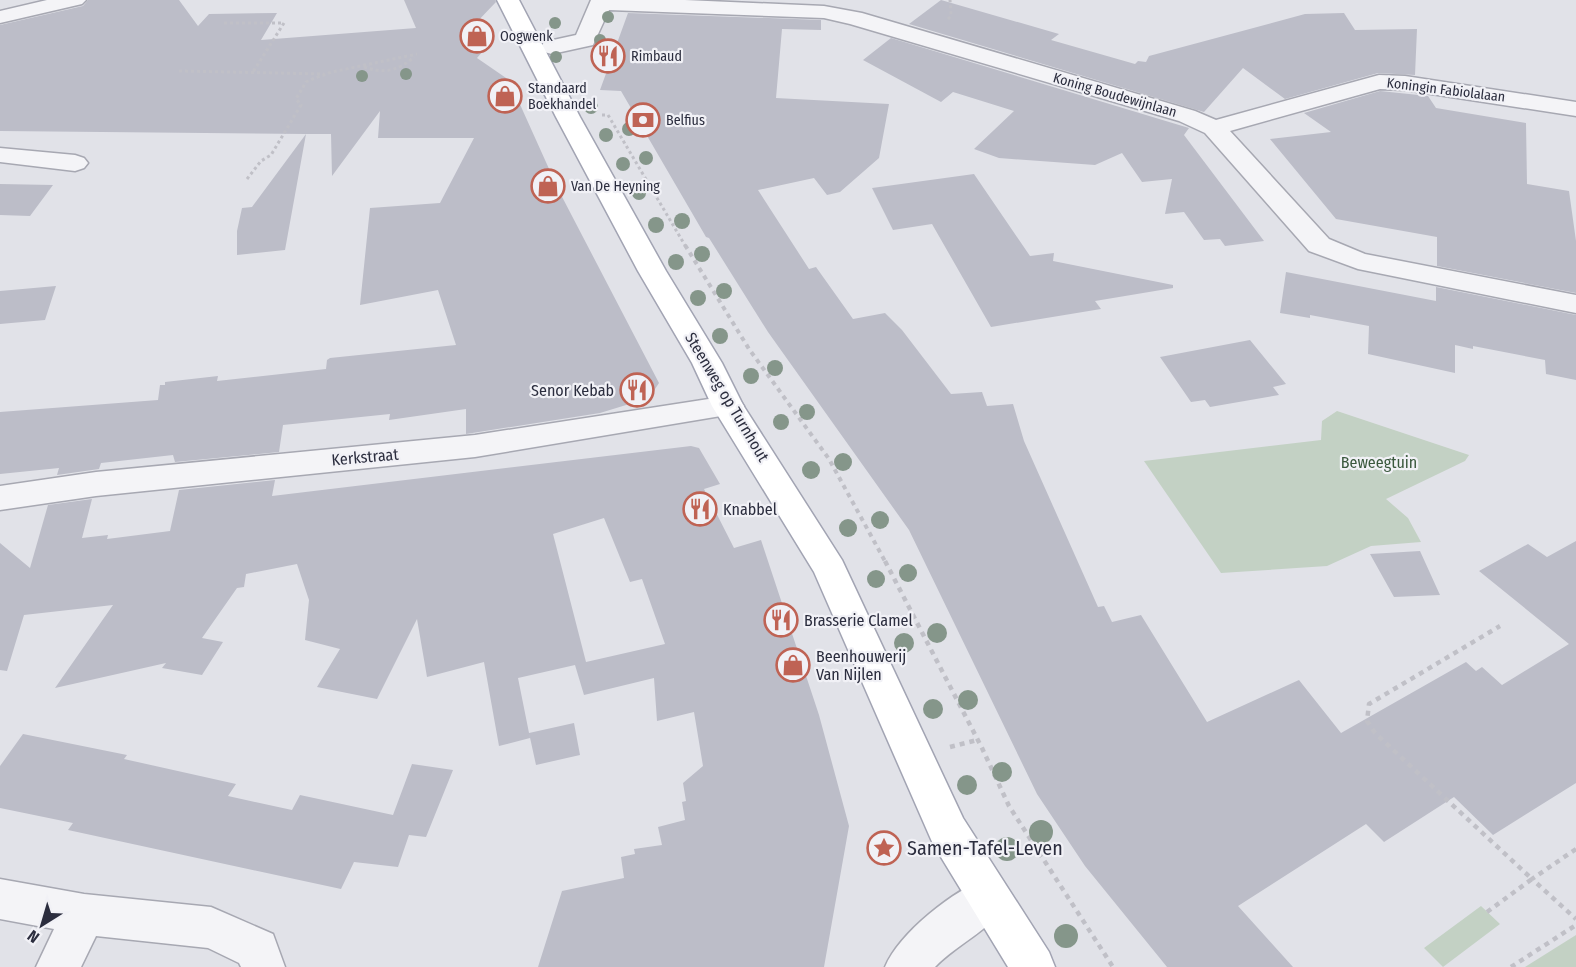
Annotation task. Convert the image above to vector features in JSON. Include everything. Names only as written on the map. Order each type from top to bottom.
[{"type":"main road","name":"Steenweg op Turnhout","points":[[508,0],[543,49],[642,254],[707,363],[728,406],[830,569],[948,831],[1033,967]]},
{"type":"street","points":[[0,17],[75,0]]},
{"type":"street","points":[[543,49],[585,40],[602,2]]},
{"type":"street","name":"Koning Boudewijnlaan","points":[[602,2],[824,12],[854,18],[1187,116],[1214,128],[1319,245],[1358,261],[1576,304]]},
{"type":"street","name":"Koningin Fabiolalaan","points":[[1214,128],[1380,82],[1405,82],[1576,109]]},
{"type":"street","points":[[0,155],[75,163]]},
{"type":"street","name":"Kerkstraat","points":[[0,498],[256,467],[475,446],[728,406]]},
{"type":"street","points":[[907,967],[916,954],[989,897]]},
{"type":"street","points":[[0,899],[84,914],[212,928],[258,949],[263,967]]},
{"type":"street","points":[[58,967],[84,914]]},
{"type":"path","points":[[224,23],[284,22],[253,72]]},
{"type":"path","points":[[247,178],[261,161],[271,155],[301,105],[296,99],[306,82],[327,74],[362,66],[417,54],[395,71],[387,73],[362,66]]},
{"type":"path","points":[[179,71],[327,74]]},
{"type":"path","points":[[608,115],[749,349],[829,459],[982,748],[1009,806],[1113,967]]},
{"type":"path","points":[[1500,626],[1369,704],[1367,721],[1375,733],[1576,918]]},
{"type":"path","points":[[1488,912],[1576,849]]},
{"type":"path","points":[[1511,967],[1576,925]]},
{"type":"green space","name":"Beweegtuin","points":[[1337,411],[1469,455],[1465,461],[1386,499],[1408,518],[1421,542],[1371,546],[1327,566],[1221,573],[1144,461],[1321,440],[1322,421]]},
{"type":"green space","points":[[1481,906],[1500,924],[1443,967],[1424,948]]},
{"type":"green space","points":[[1576,935],[1576,967],[1525,967]]},
{"type":"building","points":[[88,0],[179,0],[198,26],[209,14],[277,13],[261,40],[416,28],[404,0],[495,0],[496,2],[474,25],[483,31],[478,36],[489,44],[477,58],[509,80],[559,191],[659,383],[649,398],[600,413],[466,434],[466,409],[389,420],[390,414],[283,425],[279,452],[175,462],[173,455],[101,463],[99,469],[57,475],[59,468],[0,474],[0,412],[158,400],[160,385],[165,385],[165,382],[218,376],[217,381],[326,369],[327,360],[330,358],[456,345],[438,290],[360,305],[370,208],[440,203],[474,138],[378,138],[380,111],[332,176],[331,134],[0,131],[0,25],[83,6]]},
{"type":"building","points":[[941,0],[1059,34],[1051,40],[1135,64],[1138,61],[1146,62],[1149,56],[1305,14],[1344,13],[1355,30],[1417,29],[1415,75],[1378,73],[1285,99],[1243,68],[1204,112],[909,24]]},
{"type":"building","points":[[628,13],[821,20],[821,30],[782,29],[776,98],[889,104],[879,158],[840,192],[827,195],[814,178],[758,190],[809,269],[816,267],[853,319],[885,313],[902,330],[951,394],[982,392],[987,406],[1013,404],[1024,441],[1098,607],[1104,606],[1112,622],[1141,615],[1207,722],[1299,680],[1341,733],[1466,662],[1476,671],[1482,667],[1502,685],[1569,644],[1479,571],[1528,544],[1547,557],[1576,541],[1576,783],[1493,835],[1454,797],[1384,842],[1366,824],[1238,906],[1293,967],[1167,967],[1085,866],[1037,794],[909,530],[768,332],[709,238],[706,237],[621,91],[600,90]]},
{"type":"building","points":[[891,38],[1189,128],[1184,135],[1264,241],[1225,246],[1220,239],[1204,240],[1184,212],[1165,214],[1172,179],[1142,182],[1122,153],[1095,165],[999,158],[974,149],[1014,111],[953,92],[941,102],[863,60]]},
{"type":"building","points":[[1380,91],[1428,96],[1436,108],[1526,123],[1527,184],[1569,191],[1576,241],[1576,293],[1437,266],[1437,237],[1336,219],[1270,139],[1331,132],[1304,113]]},
{"type":"building","points":[[306,134],[285,250],[237,255],[237,231],[242,208],[252,207]]},
{"type":"building","points":[[974,174],[1030,256],[1054,253],[1053,261],[1173,285],[1173,288],[1095,301],[1101,309],[991,327],[932,224],[893,230],[872,188]]},
{"type":"building","points":[[0,184],[53,185],[30,216],[0,215]]},
{"type":"building","points":[[1286,272],[1436,301],[1436,287],[1576,315],[1576,380],[1546,374],[1545,360],[1473,346],[1473,349],[1455,345],[1455,373],[1368,354],[1369,326],[1310,315],[1310,318],[1280,313]]},
{"type":"building","points":[[56,286],[45,320],[0,324],[0,291]]},
{"type":"building","points":[[1250,340],[1286,384],[1273,387],[1279,395],[1210,407],[1205,400],[1191,402],[1160,357]]},
{"type":"building","points":[[691,446],[699,448],[720,484],[704,489],[734,548],[761,540],[819,715],[849,826],[824,967],[538,967],[562,891],[624,878],[621,857],[635,854],[634,849],[662,845],[658,827],[685,820],[682,802],[686,801],[683,783],[703,766],[694,712],[657,721],[654,678],[584,695],[575,665],[518,678],[530,738],[499,746],[484,662],[427,677],[417,619],[377,699],[317,687],[340,649],[305,640],[309,600],[297,564],[246,574],[244,587],[237,588],[202,638],[223,642],[202,675],[162,668],[166,663],[55,688],[113,605],[24,615],[7,671],[0,670],[0,543],[30,568],[48,505],[92,499],[82,538],[108,535],[107,539],[170,531],[179,490],[275,480],[272,496]],"holes":[[[604,518],[630,582],[642,579],[665,644],[586,662],[553,534]]]},
{"type":"building","points":[[1420,551],[1440,595],[1394,597],[1370,554]]},
{"type":"building","points":[[574,723],[580,755],[536,765],[529,733]]},
{"type":"building","points":[[23,734],[127,755],[124,759],[236,784],[228,796],[292,810],[300,795],[393,815],[412,764],[453,770],[426,837],[409,835],[398,867],[354,862],[341,889],[68,830],[73,823],[0,808],[0,766]]},
{"type":"place","name":"Oogwenk","points":[[477,36]]},
{"type":"place","name":"Rimbaud","points":[[608,56]]},
{"type":"place","name":"Standaard Boekhandel","points":[[505,96]]},
{"type":"place","name":"Belfius","points":[[643,120]]},
{"type":"place","name":"Van De Heyning","points":[[548,186]]},
{"type":"place","name":"Senor Kebab","points":[[637,390]]},
{"type":"place","name":"Knabbel","points":[[700,509]]},
{"type":"place","name":"Brasserie Clamel","points":[[781,620]]},
{"type":"place","name":"Beenhouwerij Van Nijlen","points":[[793,665]]},
{"type":"place","name":"Samen-Tafel-Leven","points":[[884,848]]}]
